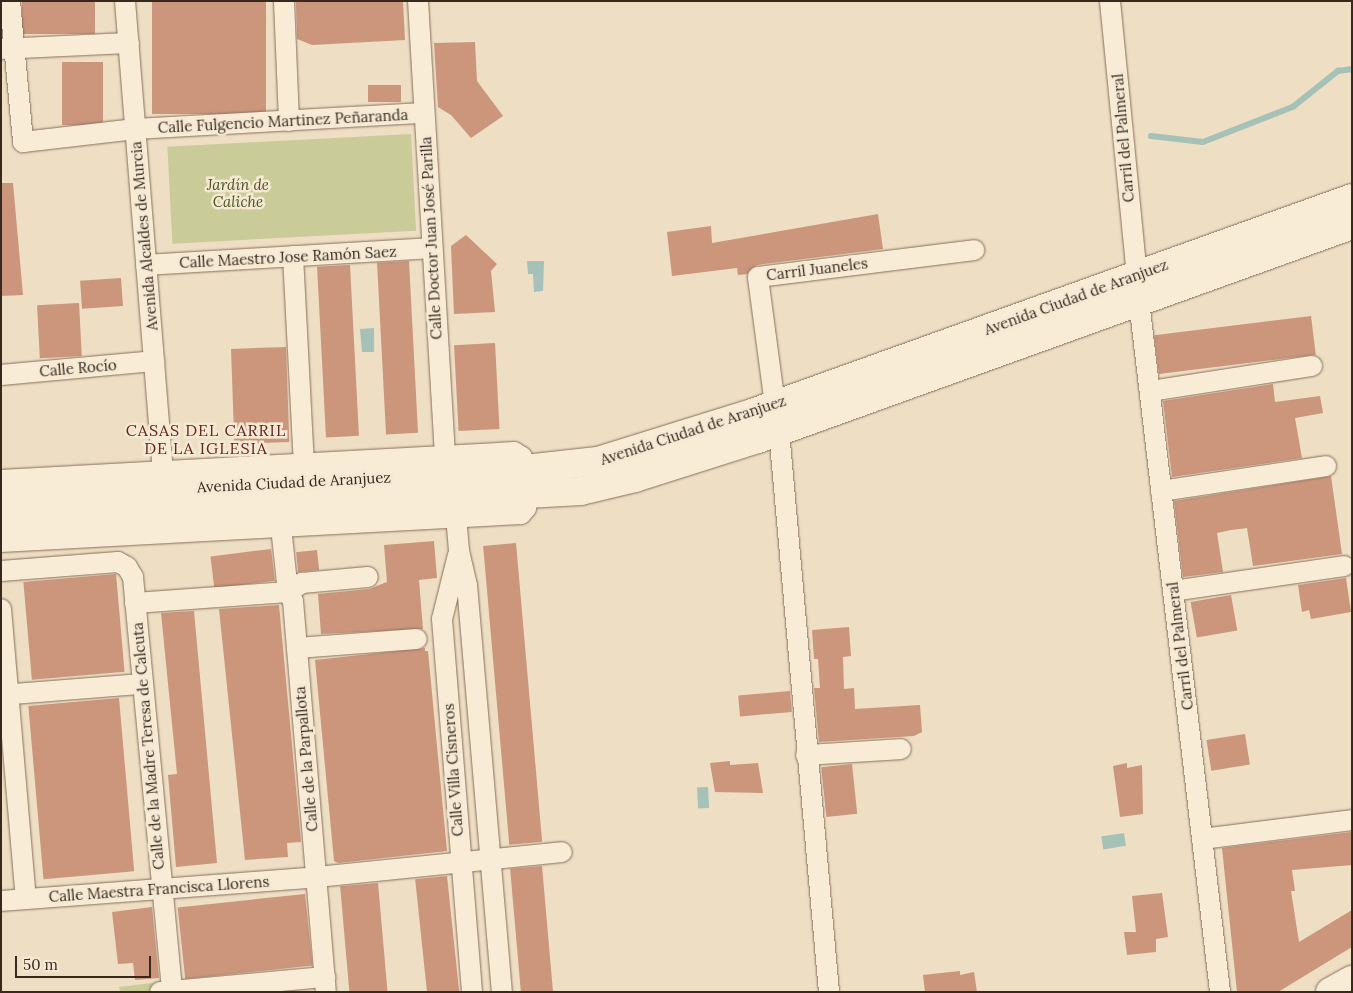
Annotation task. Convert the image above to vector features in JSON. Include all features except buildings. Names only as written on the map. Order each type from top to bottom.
[{"type":"main road","name":"Avenida Ciudad de Aranjuez","points":[[1,498],[445,465],[526,482],[581,490],[635,478],[777,418],[1138,288],[1352,198]]},
{"type":"main road","name":"Avenida Ciudad de Aranjuez","points":[[1138,288],[1352,225]]},
{"type":"main road","name":"Avenida Ciudad de Aranjuez","points":[[3,539],[456,508],[526,482]]},
{"type":"main road","points":[[1330,992],[1352,980]]},
{"type":"street","points":[[10,1],[7,49],[129,43]]},
{"type":"street","name":"Avenida Alcaldes de Murcia","points":[[125,1],[162,472]]},
{"type":"street","points":[[284,1],[289,121]]},
{"type":"street","name":"Calle Doctor Juan José Parilla","points":[[418,1],[445,465]]},
{"type":"street","name":"Carril del Palmeral","points":[[1110,1],[1138,288],[1220,992]]},
{"type":"street","name":"Calle Fulgencio Martinez Peñaranda","points":[[7,49],[23,142],[135,129],[424,113]]},
{"type":"street","name":"Calle Maestro Jose Ramón Saez","points":[[146,265],[431,248]]},
{"type":"street","name":"Carril Juaneles","points":[[777,418],[758,277],[974,250]]},
{"type":"street","points":[[293,256],[304,463]]},
{"type":"street","name":"Calle Rocío","points":[[1,375],[154,361]]},
{"type":"street","points":[[1150,391],[1312,366]]},
{"type":"street","points":[[777,418],[806,755],[829,992]]},
{"type":"street","points":[[1,480],[304,463],[445,465]]},
{"type":"street","name":"Calle Villa Cisneros","points":[[445,465],[456,508],[459,550],[467,585],[493,859],[502,992]]},
{"type":"street","points":[[1161,491],[1326,466]]},
{"type":"street","points":[[3,539],[281,527],[456,508]]},
{"type":"street","name":"Calle de la Parpallota","points":[[281,527],[288,592],[293,601],[326,984]]},
{"type":"street","name":"Calle Villa Cisneros","points":[[459,550],[442,619],[460,863],[472,992]]},
{"type":"street","name":"Calle de la Madre Teresa de Calcuta","points":[[1,571],[118,562],[127,568],[133,577],[161,889],[168,991]]},
{"type":"street","points":[[1173,591],[1344,566]]},
{"type":"street","points":[[135,603],[288,592],[302,583],[368,576]]},
{"type":"street","points":[[1,609],[5,694],[26,899]]},
{"type":"street","points":[[297,648],[417,639]]},
{"type":"street","points":[[5,694],[142,684]]},
{"type":"street","points":[[806,755],[901,749]]},
{"type":"street","points":[[1202,839],[1352,820]]},
{"type":"street","name":"Calle Maestra Francisca Llorens","points":[[1,901],[316,877],[562,852]]},
{"type":"street","points":[[168,991],[326,984]]},
{"type":"green space","name":"Jardín de Caliche","points":[[411,134],[416,231],[172,244],[167,147]]},
{"type":"green space","points":[[160,982],[161,992],[120,992],[119,987]]},
{"type":"shaded area","points":[[527,261],[544,261],[543,291],[534,292],[533,274],[528,274]]},
{"type":"shaded area","points":[[374,328],[374,352],[362,352],[360,329]]},
{"type":"shaded area","points":[[708,787],[709,808],[698,809],[697,788]]},
{"type":"shaded area","points":[[1124,833],[1126,846],[1103,849],[1101,837]]},
{"type":"waterway","points":[[1151,136],[1203,142],[1293,107],[1338,71],[1352,69]]},
{"type":"district","name":"CASAS DEL CARRIL DE LA IGLESIA","points":[[206,439]]}]
